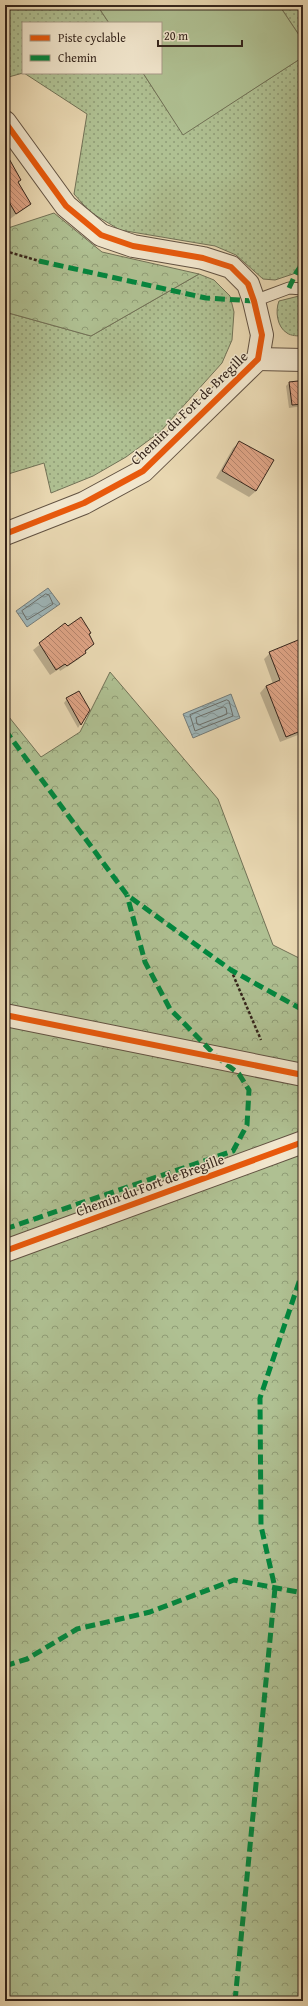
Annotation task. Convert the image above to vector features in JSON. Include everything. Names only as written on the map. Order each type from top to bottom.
[{"type":"street","name":"Chemin du Fort de Bregille","points":[[5,122],[66,206],[101,235],[132,246],[203,258],[231,267],[248,284],[254,301],[262,335],[258,359],[143,472],[84,503],[5,534]]},
{"type":"street","points":[[258,359],[303,360]]},
{"type":"street","points":[[5,1015],[303,1075]]},
{"type":"street","name":"Chemin du Fort de Bregille","points":[[5,1251],[303,1142]]},
{"type":"lane","points":[[254,301],[289,288],[303,289]]},
{"type":"path","points":[[5,251],[40,261]]},
{"type":"path","points":[[231,970],[273,1068]]},
{"type":"green space","points":[[5,5],[97,5],[108,22],[22,22],[22,73],[5,78]]},
{"type":"green space","points":[[97,5],[279,5],[303,41],[303,57],[183,135],[144,74],[162,74],[162,22],[108,22]]},
{"type":"green space","points":[[279,5],[303,5],[303,41]]},
{"type":"green space","points":[[303,57],[303,275],[296,273],[275,280],[263,279],[236,255],[215,246],[120,230],[90,212],[74,194],[87,114],[26,74],[144,74],[183,134]]},
{"type":"green space","points":[[54,213],[102,252],[199,274],[91,336],[5,312],[5,229]]},
{"type":"green space","points":[[199,274],[214,280],[230,296],[234,312],[232,340],[222,363],[160,432],[126,457],[93,476],[51,493],[44,463],[5,475],[5,312],[91,336]]},
{"type":"green space","points":[[303,295],[303,336],[290,335],[281,327],[279,323],[277,309],[279,301]]},
{"type":"green space","points":[[110,672],[218,799],[273,945],[303,960],[303,2001],[5,2001],[5,712],[41,757],[80,732]]},
{"type":"water","points":[[48,588],[60,604],[27,627],[16,611]]},
{"type":"water","points":[[231,694],[240,718],[193,738],[183,714]]},
{"type":"building","points":[[7,155],[21,180],[18,182],[31,204],[16,214],[5,195],[5,156]]},
{"type":"building","points":[[303,381],[303,404],[292,405],[289,382]]},
{"type":"building","points":[[239,441],[274,460],[256,491],[222,471]]},
{"type":"building","points":[[81,617],[91,633],[89,634],[94,644],[85,651],[86,653],[67,666],[65,664],[56,670],[39,643],[65,623],[68,626]]},
{"type":"building","points":[[303,638],[303,730],[286,737],[266,686],[280,680],[269,652]]},
{"type":"building","points":[[79,691],[90,710],[81,725],[66,698]]},
{"type":"marked path","points":[[39,261],[206,298],[254,301]]},
{"type":"marked path","points":[[289,288],[296,273],[303,263]]},
{"type":"marked path","points":[[5,730],[127,895],[231,970],[303,1010]]},
{"type":"marked path","points":[[5,1229],[233,1151],[247,1125],[249,1090],[239,1074],[217,1057],[170,1009],[145,962],[127,895]]},
{"type":"marked path","points":[[301,1144],[303,1156]]},
{"type":"marked path","points":[[235,2001],[275,1588],[261,1526],[260,1398],[299,1282],[303,1263]]},
{"type":"marked path","points":[[5,1666],[27,1659],[77,1629],[150,1612],[234,1580],[303,1593]]},
{"type":"cycle path","points":[[5,122],[66,206],[101,235],[133,246],[203,258],[231,267],[248,284],[254,301],[262,335],[258,359],[143,471],[84,503],[5,534]]},
{"type":"cycle path","points":[[5,1015],[303,1075]]},
{"type":"cycle path","points":[[5,1251],[303,1142]]}]
